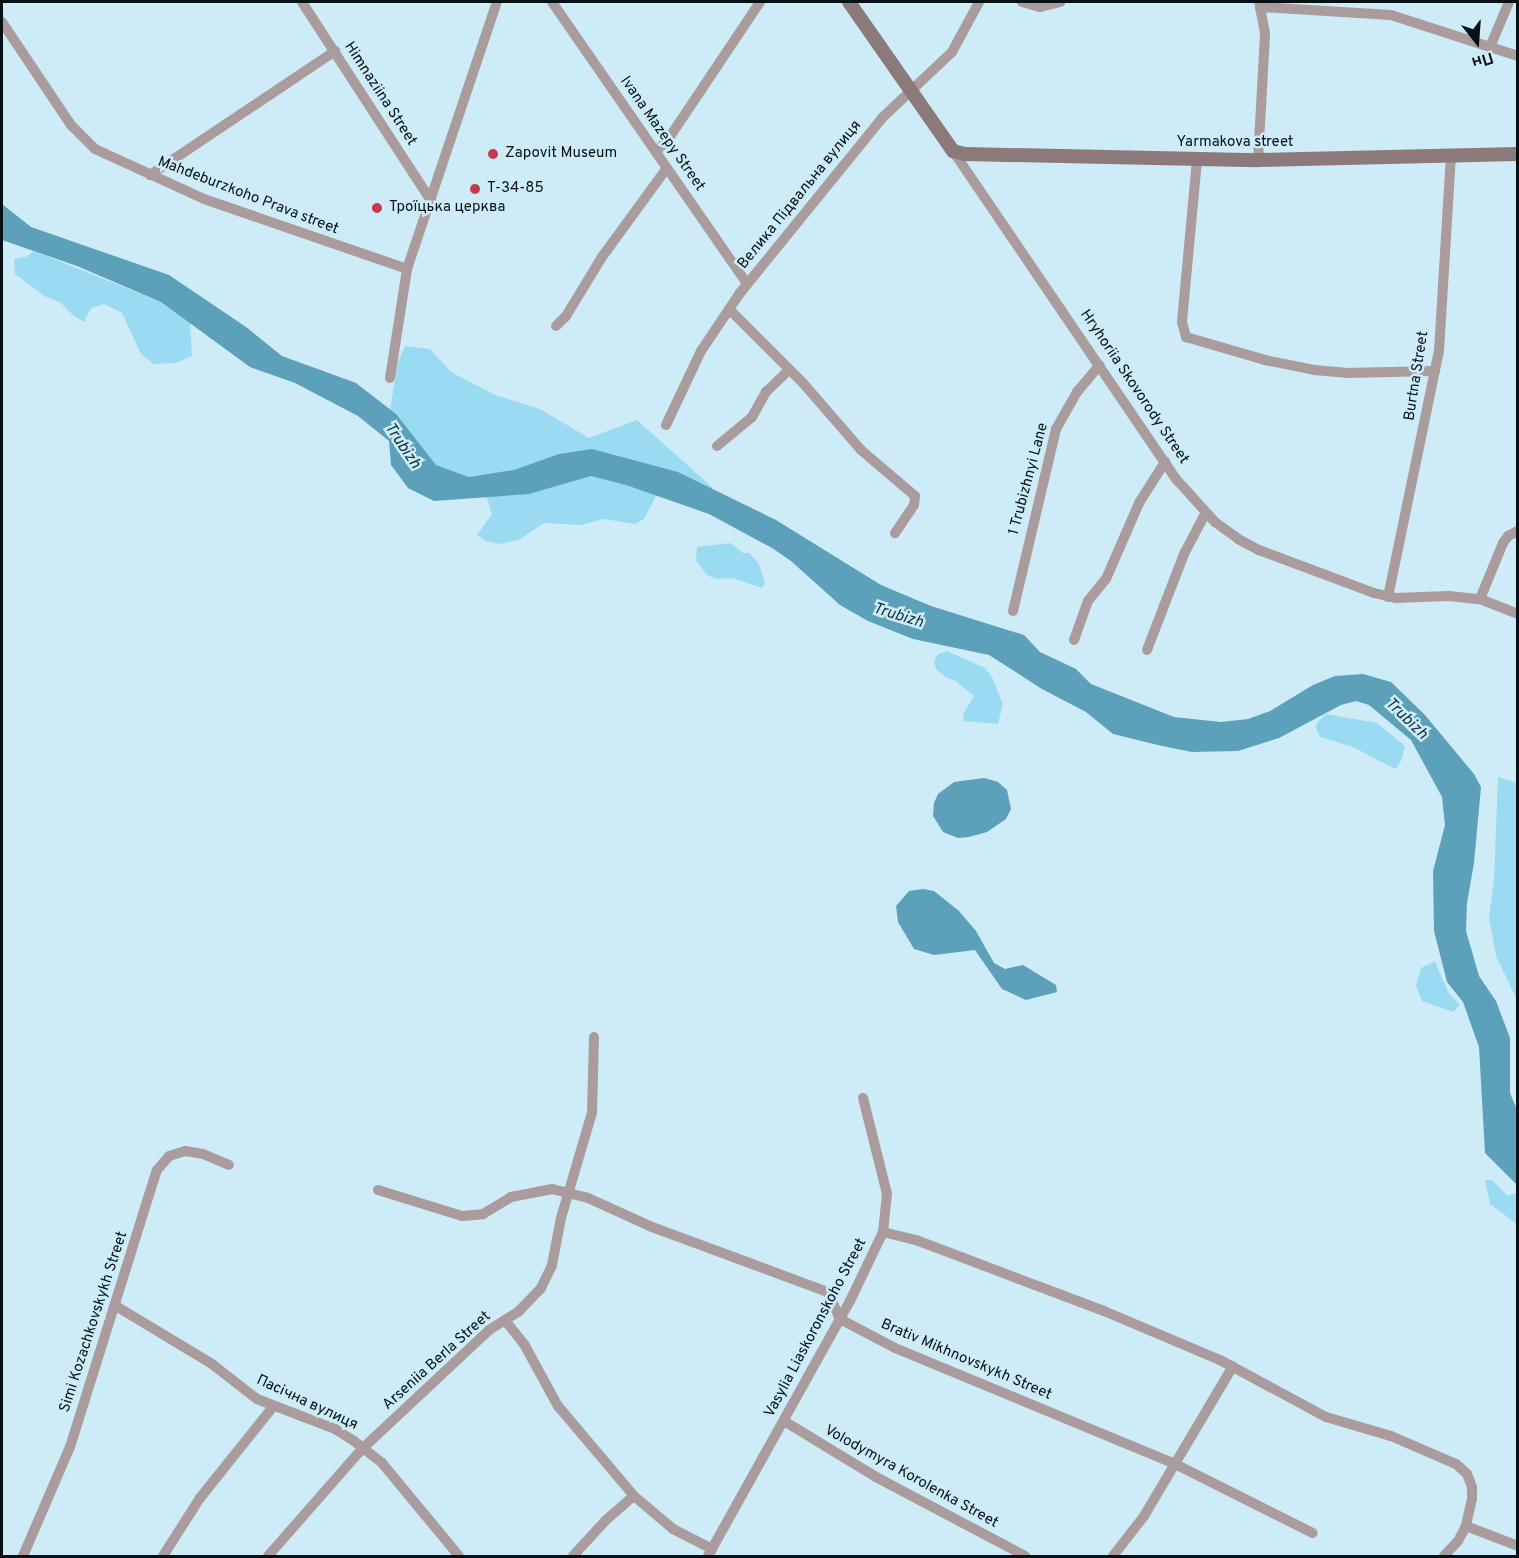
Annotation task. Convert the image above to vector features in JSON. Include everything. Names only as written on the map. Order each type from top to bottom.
[{"type":"street","name":"Himnaziina Street","points":[[302,2],[432,202]]},
{"type":"street","points":[[390,378],[408,269],[497,2]]},
{"type":"street","name":"Ivana Mazepy Street","points":[[552,2],[747,284]]},
{"type":"street","points":[[656,152],[669,138],[760,2]]},
{"type":"street","name":"Велика Підвальна вулиця","points":[[666,425],[692,368],[747,284],[882,118],[952,52],[979,2]]},
{"type":"street","points":[[1022,2],[1040,7],[1060,2]]},
{"type":"street","points":[[1381,14],[1384,2]]},
{"type":"street","points":[[1490,47],[1509,2]]},
{"type":"street","name":"Hryhoriia Skovorody Street","points":[[853,4],[1165,462],[1205,514],[1238,539],[1259,550],[1389,597],[1480,599],[1518,614]]},
{"type":"street","points":[[1258,160],[1265,33],[1259,4],[1391,15],[1518,56]]},
{"type":"street","name":"Mahdeburzkoho Prava street","points":[[2,22],[84,140],[107,156],[215,203],[408,269]]},
{"type":"street","points":[[150,175],[335,51]]},
{"type":"street","name":"Yarmakova street","points":[[953,151],[988,157],[1197,160],[1518,154]]},
{"type":"street","name":"Burtna Street","points":[[1389,597],[1435,370],[1445,271],[1451,156]]},
{"type":"street","points":[[1197,160],[1182,322],[1186,337],[1265,360],[1330,372],[1435,370]]},
{"type":"street","points":[[556,326],[566,316],[615,238],[667,168]]},
{"type":"street","points":[[729,309],[789,370],[861,450],[915,496],[914,505],[895,533]]},
{"type":"street","name":"1 Trubizhnyi Lane","points":[[1013,611],[1056,429],[1077,392],[1100,365]]},
{"type":"street","points":[[717,446],[752,417],[766,392],[789,370]]},
{"type":"street","points":[[1074,640],[1088,601],[1106,579],[1139,503],[1165,462]]},
{"type":"street","points":[[1147,650],[1184,554],[1205,514]]},
{"type":"street","points":[[1480,599],[1503,543],[1508,536],[1518,531]]},
{"type":"street","name":"Arseniia Berla Street","points":[[268,1557],[363,1448],[489,1330],[527,1304],[545,1282],[552,1265],[568,1192],[592,1113],[594,1037]]},
{"type":"street","name":"Vasylia Liaskoronskoho Street","points":[[710,1553],[840,1319],[883,1232],[887,1194],[863,1098]]},
{"type":"street","name":"Simi Kozachkovskykh Street","points":[[23,1557],[61,1473],[102,1342],[116,1306],[154,1176],[173,1153],[185,1151],[203,1154],[229,1165]]},
{"type":"street","points":[[378,1190],[462,1216],[483,1214],[511,1197],[552,1190],[568,1192],[598,1201],[681,1238],[828,1292],[840,1319]]},
{"type":"street","points":[[883,1232],[916,1240],[1091,1306],[1233,1366],[1326,1418],[1391,1436],[1456,1464],[1467,1474],[1472,1487],[1473,1499],[1466,1526],[1458,1541],[1444,1557]]},
{"type":"street","name":"Пасічна вулиця","points":[[116,1306],[212,1364],[248,1393],[273,1407],[335,1429],[363,1448],[382,1463],[459,1557]]},
{"type":"street","name":"Brativ Mikhnovskykh Street","points":[[840,1319],[895,1348],[1175,1464],[1313,1533]]},
{"type":"street","points":[[505,1320],[524,1344],[558,1406],[634,1496],[674,1529],[710,1553]]},
{"type":"street","points":[[1113,1557],[1144,1516],[1233,1366]]},
{"type":"street","points":[[164,1557],[200,1498],[273,1407]]},
{"type":"street","name":"Volodymyra Korolenka Street","points":[[784,1421],[876,1477],[1025,1557]]},
{"type":"street","points":[[573,1557],[606,1520],[634,1496]]},
{"type":"street","points":[[1466,1526],[1518,1546]]},
{"type":"shaded area","points":[[34,251],[161,302],[190,321],[192,356],[176,363],[154,364],[141,354],[122,313],[104,304],[91,308],[84,322],[73,315],[60,302],[46,297],[15,274],[14,259],[26,257]]},
{"type":"shaded area","points":[[405,346],[430,349],[451,372],[495,395],[540,409],[589,438],[637,420],[713,488],[656,496],[644,519],[635,524],[604,519],[581,525],[544,523],[519,540],[499,544],[486,541],[477,535],[492,514],[486,496],[469,477],[436,465],[390,410],[398,362]]},
{"type":"shaded area","points":[[730,543],[743,553],[749,553],[759,564],[765,583],[762,588],[732,578],[716,579],[707,575],[696,561],[697,547]]},
{"type":"shaded area","points":[[947,651],[985,668],[992,677],[1003,704],[998,724],[964,721],[963,714],[974,696],[956,681],[945,677],[936,669],[934,661],[938,654]]},
{"type":"shaded area","points":[[1326,714],[1377,723],[1405,746],[1401,761],[1395,769],[1353,747],[1320,737],[1316,729],[1317,723]]},
{"type":"shaded area","points":[[1498,777],[1517,783],[1517,1000],[1496,956],[1489,917],[1494,880]]},
{"type":"shaded area","points":[[1435,961],[1448,992],[1460,1005],[1453,1012],[1422,1001],[1416,986],[1421,968]]},
{"type":"shaded area","points":[[1485,1180],[1492,1180],[1508,1196],[1517,1192],[1517,1224],[1490,1204]]},
{"type":"water","name":"Trubizh","points":[[2,204],[31,227],[169,275],[246,327],[282,356],[356,383],[396,414],[436,465],[469,477],[514,470],[559,454],[592,449],[678,472],[776,520],[881,585],[931,606],[1024,635],[1040,652],[1076,669],[1091,684],[1174,717],[1221,722],[1248,719],[1270,711],[1313,685],[1335,676],[1363,674],[1391,682],[1425,715],[1474,774],[1481,787],[1474,863],[1467,903],[1466,931],[1479,976],[1496,1001],[1510,1038],[1510,1093],[1518,1112],[1517,1185],[1485,1153],[1479,1047],[1463,1002],[1447,982],[1434,931],[1433,871],[1445,825],[1442,797],[1411,740],[1369,705],[1356,701],[1341,705],[1279,738],[1238,751],[1192,752],[1162,746],[1113,734],[1086,712],[1042,689],[989,655],[913,639],[868,621],[840,605],[791,561],[772,548],[709,514],[626,485],[591,476],[529,494],[434,501],[408,488],[391,465],[389,441],[358,416],[295,383],[250,367],[161,302],[77,266],[2,240]]},
{"type":"water","points":[[984,778],[998,782],[1007,790],[1011,809],[1006,819],[987,832],[969,837],[958,838],[943,832],[933,816],[934,803],[938,794],[954,782]]},
{"type":"water","points":[[923,889],[934,891],[959,911],[976,931],[994,963],[1005,969],[1023,965],[1056,985],[1057,992],[1026,1000],[1002,989],[975,950],[934,955],[914,949],[898,922],[896,906],[909,891]]},
{"type":"place","name":"Zapovit Museum","points":[[493,154]]},
{"type":"place","name":"Т-34-85","points":[[475,189]]},
{"type":"place","name":"Троїцька церква","points":[[377,208]]}]
